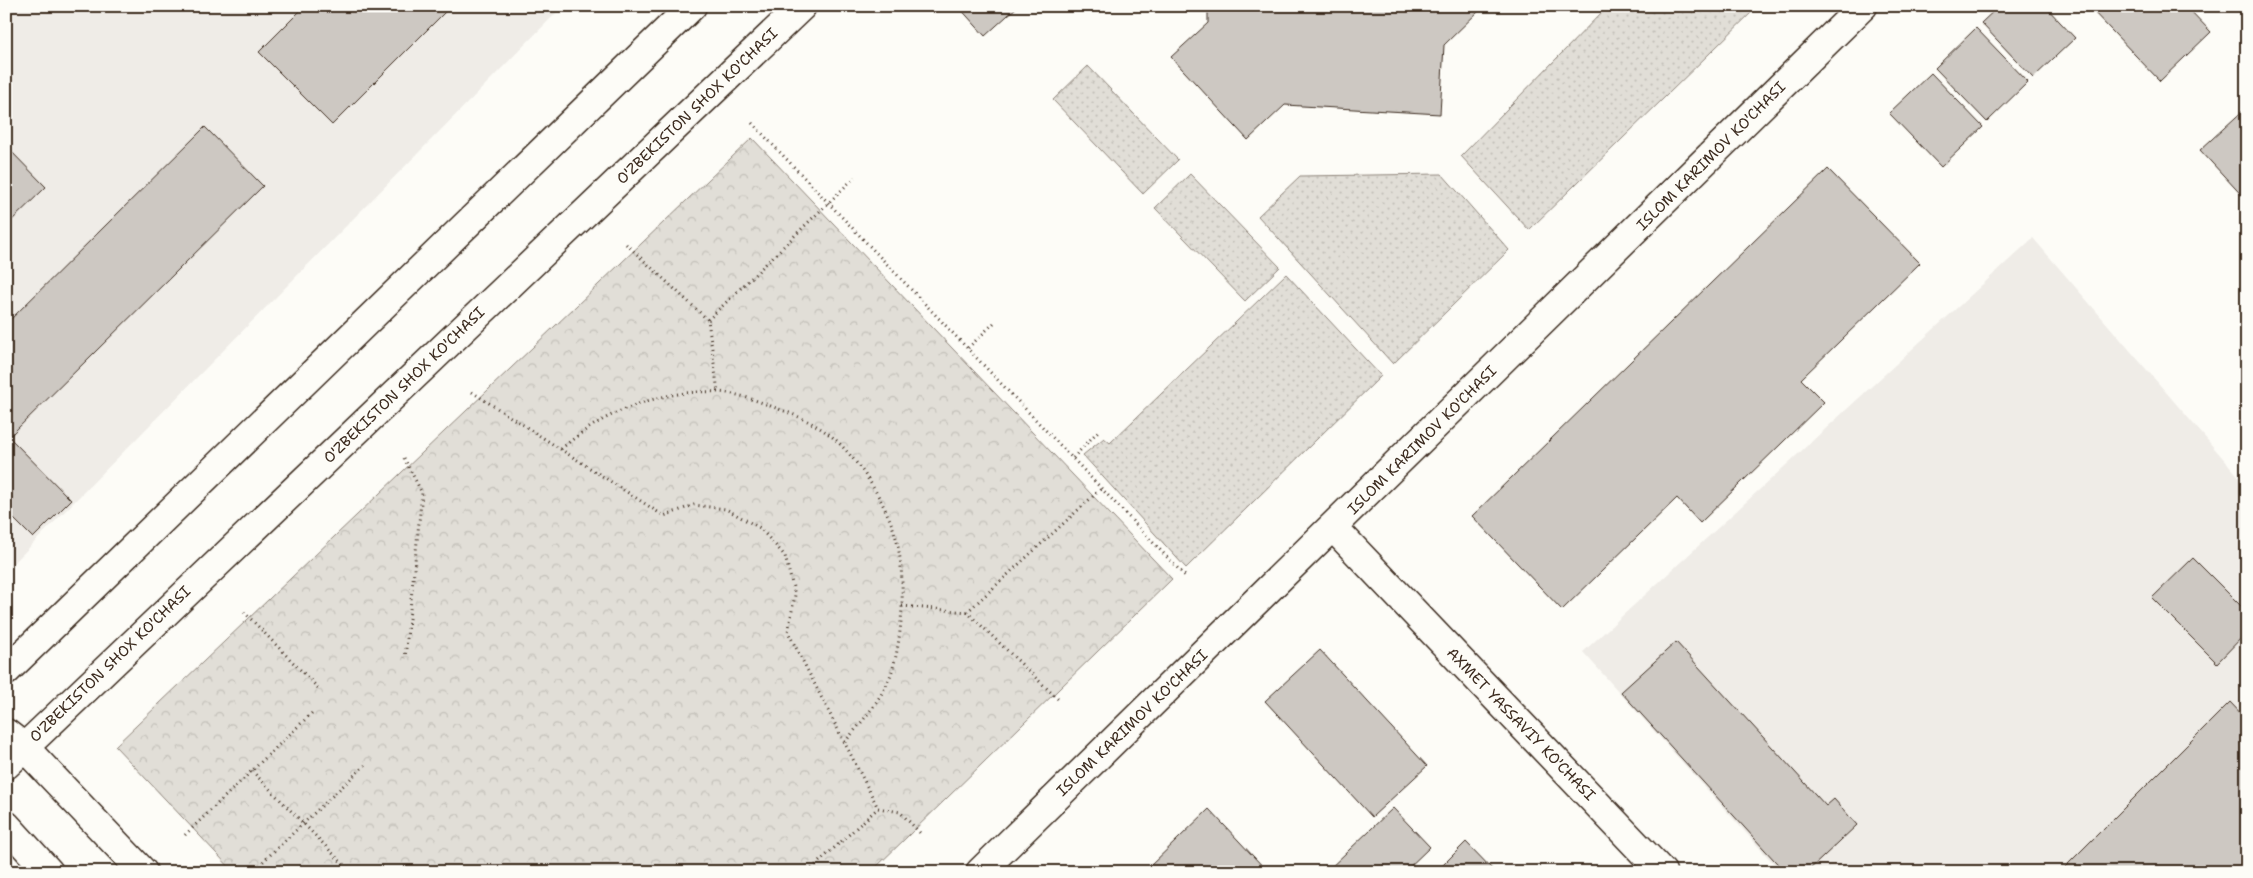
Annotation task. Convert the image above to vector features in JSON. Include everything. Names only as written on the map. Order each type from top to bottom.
[{"type":"main road","points":[[6,671],[692,6]]},
{"type":"main road","name":"O'ZBEKISTON SHOX KO'CHASI","points":[[12,748],[802,6]]},
{"type":"main road","name":"ISLOM KARIMOV KO'CHASI","points":[[980,872],[1333,528],[1863,6]]},
{"type":"main road","name":"AXMET YASSAVIY KO'CHASI","points":[[1333,528],[1662,872]]},
{"type":"main road","points":[[12,748],[143,872]]},
{"type":"main road","points":[[6,825],[49,872]]},
{"type":"path","points":[[752,123],[1187,578]]},
{"type":"path","points":[[708,320],[855,177]]},
{"type":"path","points":[[626,244],[708,320],[718,392]]},
{"type":"path","points":[[968,348],[996,321]]},
{"type":"path","points":[[472,392],[664,516],[694,505],[726,509],[760,528],[785,556],[795,595],[788,632],[878,808]]},
{"type":"path","points":[[561,449],[576,436],[612,414],[649,400],[718,392],[760,402],[801,416],[840,444],[871,482],[893,529],[902,574],[902,606],[899,636],[890,675],[867,714],[844,743]]},
{"type":"path","points":[[1072,458],[1100,429]]},
{"type":"path","points":[[404,458],[422,493],[405,658]]},
{"type":"path","points":[[966,612],[1102,488]]},
{"type":"path","points":[[902,606],[966,612],[1060,700]]},
{"type":"path","points":[[244,612],[320,690]]},
{"type":"path","points":[[185,835],[314,711]]},
{"type":"path","points":[[252,872],[365,766]]},
{"type":"path","points":[[252,770],[350,871]]},
{"type":"path","points":[[878,808],[900,812],[922,835]]},
{"type":"path","points":[[808,872],[878,808]]},
{"type":"shaded area","points":[[6,6],[557,6],[560,9],[6,571]]},
{"type":"shaded area","points":[[2033,238],[2247,486],[2247,872],[1781,872],[1583,652]]},
{"type":"green space","points":[[1608,6],[1758,6],[1529,230],[1461,156]]},
{"type":"green space","points":[[1088,66],[1178,160],[1143,194],[1053,100]]},
{"type":"green space","points":[[752,138],[1172,579],[871,872],[234,872],[115,746]]},
{"type":"green space","points":[[1190,174],[1280,267],[1245,301],[1155,208]]},
{"type":"green space","points":[[1442,174],[1509,250],[1393,364],[1258,216],[1300,176]]},
{"type":"green space","points":[[1286,274],[1381,376],[1186,568],[1083,455],[1104,438],[1110,443]]},
{"type":"building","points":[[305,6],[451,6],[332,125],[259,52]]},
{"type":"building","points":[[958,6],[1018,6],[985,36]]},
{"type":"building","points":[[1208,6],[1484,6],[1444,45],[1440,114],[1285,105],[1248,140],[1171,57],[1208,23]]},
{"type":"building","points":[[1999,6],[2045,6],[2075,38],[2033,78],[1981,23]]},
{"type":"building","points":[[2088,6],[2186,6],[2211,32],[2160,81]]},
{"type":"building","points":[[1976,28],[2028,82],[1987,122],[1935,68]]},
{"type":"building","points":[[1931,73],[1983,127],[1941,167],[1889,113]]},
{"type":"building","points":[[2247,107],[2247,201],[2200,150]]},
{"type":"building","points":[[205,127],[263,186],[9,437],[71,500],[33,538],[6,511],[6,324]]},
{"type":"building","points":[[6,146],[46,187],[6,226]]},
{"type":"building","points":[[1828,169],[1920,263],[1801,379],[1824,402],[1700,523],[1677,498],[1562,610],[1472,516]]},
{"type":"building","points":[[2193,558],[2247,612],[2247,632],[2217,663],[2152,598]]},
{"type":"building","points":[[1676,642],[1826,806],[1834,799],[1857,825],[1807,872],[1785,872],[1621,692]]},
{"type":"building","points":[[1320,650],[1427,766],[1372,817],[1265,701]]},
{"type":"building","points":[[2230,702],[2247,720],[2247,872],[2060,872]]},
{"type":"building","points":[[1393,808],[1430,847],[1404,872],[1326,872]]},
{"type":"building","points":[[1209,809],[1268,872],[1146,872],[1148,868]]},
{"type":"building","points":[[1466,842],[1495,872],[1436,872]]}]
